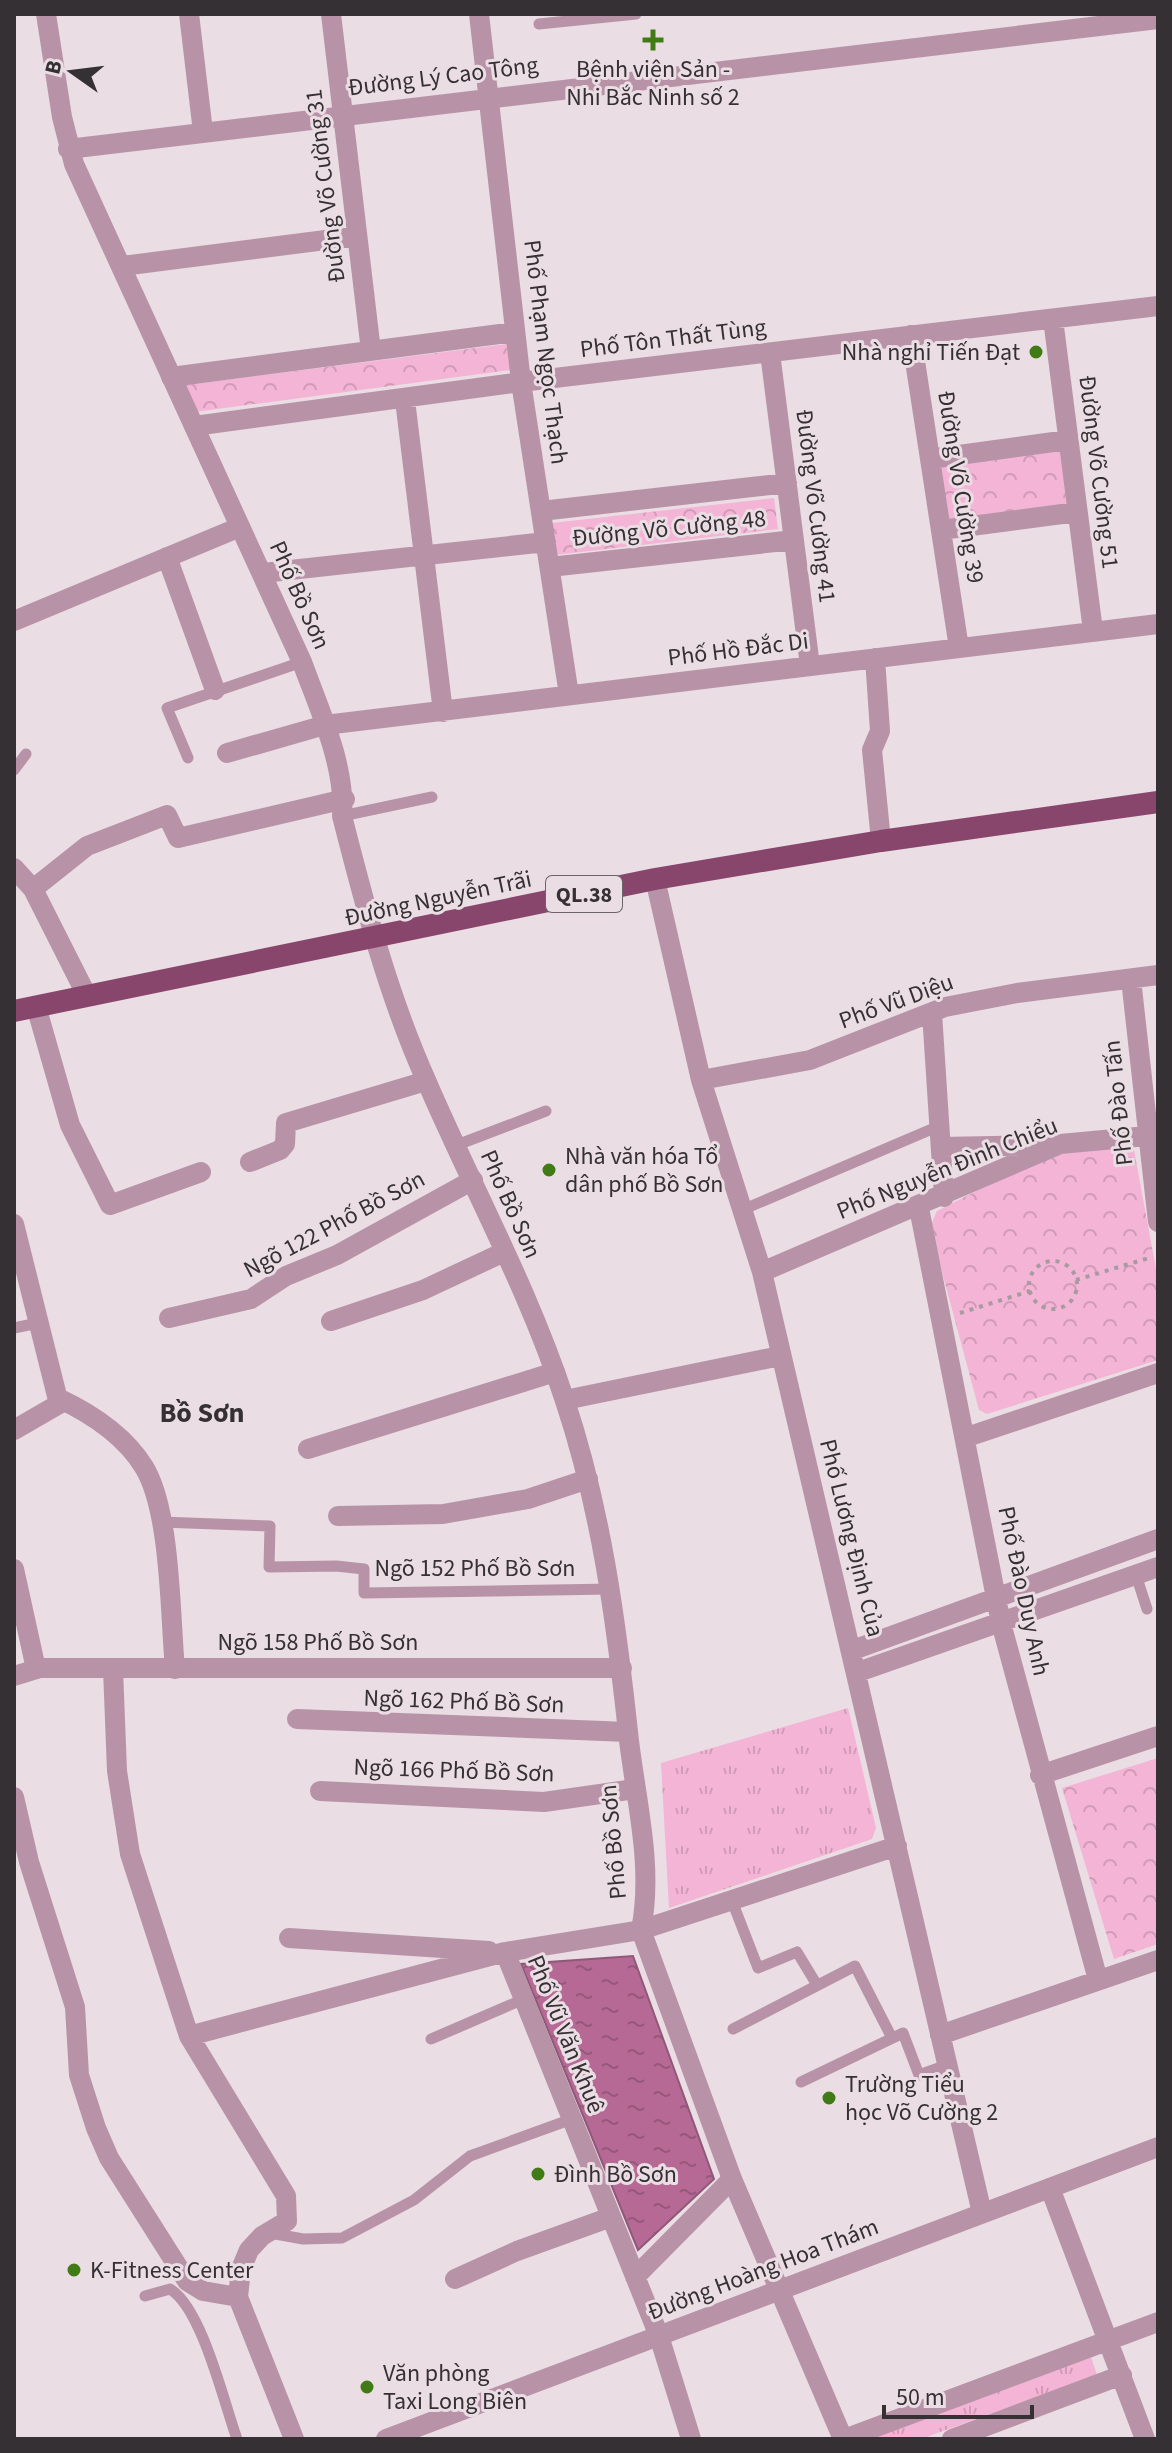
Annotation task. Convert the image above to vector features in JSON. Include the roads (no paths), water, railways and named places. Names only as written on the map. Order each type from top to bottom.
[{"type":"highway","name":"Đường Nguyễn Trãi","points":[[14,1011],[655,879],[881,841],[1158,802]]},
{"type":"street","name":"Phố Bồ Sơn","points":[[46,14],[68,149],[302,662],[325,725],[373,938],[426,1081],[473,1180],[565,1400],[588,1479],[611,1589],[643,1834],[647,1895],[641,1930],[732,2179],[844,2439]]},
{"type":"street","points":[[189,14],[203,132]]},
{"type":"street","name":"Đường Võ Cường 31","points":[[331,14],[371,351]]},
{"type":"street","name":"Phố Phạm Ngọc Thạch","points":[[479,14],[521,382],[569,695]]},
{"type":"street","name":"Đường Lý Cao Tông","points":[[68,149],[489,96],[1158,19]]},
{"type":"street","points":[[122,266],[357,236]]},
{"type":"street","name":"Phố Tôn Thất Tùng","points":[[194,426],[521,382],[1158,306]]},
{"type":"street","name":"Đường Võ Cường 51","points":[[1053,319],[1093,631]]},
{"type":"street","points":[[171,377],[515,332]]},
{"type":"street","name":"Đường Võ Cường 39","points":[[911,335],[959,648]]},
{"type":"street","name":"Đường Võ Cường 41","points":[[770,353],[810,666]]},
{"type":"street","points":[[405,400],[443,712]]},
{"type":"street","points":[[930,459],[1068,440]]},
{"type":"street","name":"Đường Võ Cường 48","points":[[541,511],[787,483]]},
{"type":"street","points":[[941,530],[1077,512]]},
{"type":"street","points":[[14,621],[240,527]]},
{"type":"street","name":"Đường Võ Cường 48","points":[[550,567],[794,540]]},
{"type":"street","points":[[263,573],[546,542]]},
{"type":"street","points":[[167,557],[215,690]]},
{"type":"street","name":"Phố Hồ Đắc Di","points":[[227,753],[325,725],[1158,624]]},
{"type":"street","points":[[875,658],[880,731],[872,750],[881,841]]},
{"type":"street","points":[[33,889],[87,846],[167,815],[178,838],[343,807]]},
{"type":"street","points":[[14,868],[33,889],[87,996]]},
{"type":"street","name":"Phố Lương Định Của","points":[[655,879],[701,1080],[762,1272],[853,1650],[982,2213]]},
{"type":"street","name":"Phố Vũ Diệu","points":[[701,1080],[810,1060],[932,1013],[987,997],[1158,975]]},
{"type":"street","name":"Phố Đào Tấn","points":[[1131,979],[1152,1136],[1158,1222]]},
{"type":"street","points":[[36,1006],[70,1125],[110,1205],[201,1172]]},
{"type":"street","points":[[932,1013],[944,1197]]},
{"type":"street","points":[[250,1162],[280,1150],[285,1144],[286,1123],[426,1081]]},
{"type":"street","name":"Phố Nguyễn Đình Chiểu","points":[[762,1272],[919,1208],[1060,1144],[1152,1136]]},
{"type":"street","points":[[941,1147],[1060,1144]]},
{"type":"street","name":"Ngõ 122 Phố Bồ Sơn","points":[[169,1318],[251,1299],[286,1276],[337,1255],[473,1180]]},
{"type":"street","name":"Phố Đào Duy Anh","points":[[919,1208],[967,1437],[1001,1623],[1098,1980]]},
{"type":"street","points":[[14,1224],[19,1263],[58,1398],[56,1408],[14,1430]]},
{"type":"street","points":[[331,1321],[423,1290],[504,1252]]},
{"type":"street","points":[[565,1400],[780,1356]]},
{"type":"street","points":[[308,1449],[555,1372]]},
{"type":"street","points":[[967,1437],[1158,1373]]},
{"type":"street","points":[[58,1398],[86,1412],[136,1456],[151,1482],[161,1522],[175,1669]]},
{"type":"street","points":[[338,1516],[443,1514],[528,1499],[588,1479]]},
{"type":"street","points":[[853,1650],[1158,1539]]},
{"type":"street","points":[[1129,1550],[1136,1575]]},
{"type":"street","points":[[858,1672],[1158,1567]]},
{"type":"street","points":[[14,1569],[36,1669]]},
{"type":"street","name":"Ngõ 158 Phố Bồ Sơn","points":[[14,1676],[36,1669],[622,1668]]},
{"type":"street","points":[[113,1669],[117,1771],[130,1854],[189,2036],[286,2196],[287,2221],[269,2232],[245,2257],[238,2297],[294,2439]]},
{"type":"street","name":"Ngõ 162 Phố Bồ Sơn","points":[[297,1719],[476,1729],[628,1732]]},
{"type":"street","points":[[1040,1775],[1158,1736]]},
{"type":"street","name":"Ngõ 166 Phố Bồ Sơn","points":[[320,1791],[458,1801],[544,1802],[635,1789]]},
{"type":"street","points":[[14,1797],[29,1862],[75,2007],[79,2075],[109,2158],[187,2281],[203,2291],[238,2297]]},
{"type":"street","name":"Phố Vũ Văn Khuê","points":[[691,2439],[659,2336],[505,1952],[641,1930],[897,1846]]},
{"type":"street","points":[[289,1938],[505,1952]]},
{"type":"street","points":[[189,2036],[505,1952]]},
{"type":"street","points":[[940,2035],[1158,1960]]},
{"type":"street","name":"Đường Hoàng Hoa Thám","points":[[386,2439],[1158,2147]]},
{"type":"street","points":[[635,2277],[732,2179]]},
{"type":"street","points":[[1050,2188],[1110,2339],[1145,2439]]},
{"type":"street","points":[[455,2279],[517,2251],[611,2217]]},
{"type":"street","points":[[844,2439],[1158,2322]]},
{"type":"street","points":[[952,2439],[1122,2375]]},
{"type":"lane","points":[[539,24],[636,14]]},
{"type":"lane","points":[[188,758],[167,708],[302,662]]},
{"type":"lane","points":[[14,770],[26,754]]},
{"type":"lane","points":[[343,807],[432,797]]},
{"type":"lane","points":[[457,1145],[546,1111]]},
{"type":"lane","points":[[742,1210],[939,1126]]},
{"type":"lane","points":[[14,1328],[38,1323]]},
{"type":"lane","name":"Ngõ 152 Phố Bồ Sơn","points":[[161,1522],[270,1526],[269,1567],[336,1566],[364,1569],[364,1593],[611,1589]]},
{"type":"lane","points":[[1136,1575],[1147,1609]]},
{"type":"lane","points":[[732,1901],[758,1968],[797,1952],[817,1985]]},
{"type":"lane","points":[[733,2029],[855,1966],[892,2038]]},
{"type":"lane","points":[[431,2039],[524,1999]]},
{"type":"lane","points":[[801,2082],[903,2033],[919,2075],[947,2065]]},
{"type":"lane","points":[[269,2232],[303,2239],[342,2238],[414,2200],[470,2156],[572,2119]]},
{"type":"lane","points":[[145,2296],[170,2289],[181,2298],[198,2328],[235,2434]]},
{"type":"water","points":[[633,1956],[714,2179],[638,2250],[521,1964]]},
{"type":"place","name":"Bệnh viện Sản - Nhi Bắc Ninh số 2","points":[[653,40]]},
{"type":"place","name":"Nhà nghỉ Tiến Đạt","points":[[1036,352]]},
{"type":"place","name":"Nhà văn hóa Tổ dân phố Bồ Sơn","points":[[549,1170]]},
{"type":"place","name":"Trường Tiểu học Võ Cường 2","points":[[829,2098]]},
{"type":"place","name":"Đình Bồ Sơn","points":[[538,2174]]},
{"type":"place","name":"K-Fitness Center","points":[[74,2270]]},
{"type":"place","name":"Văn phòng Taxi Long Biên","points":[[367,2387]]},
{"type":"district","name":"Bồ Sơn","points":[[202,1412]]}]
